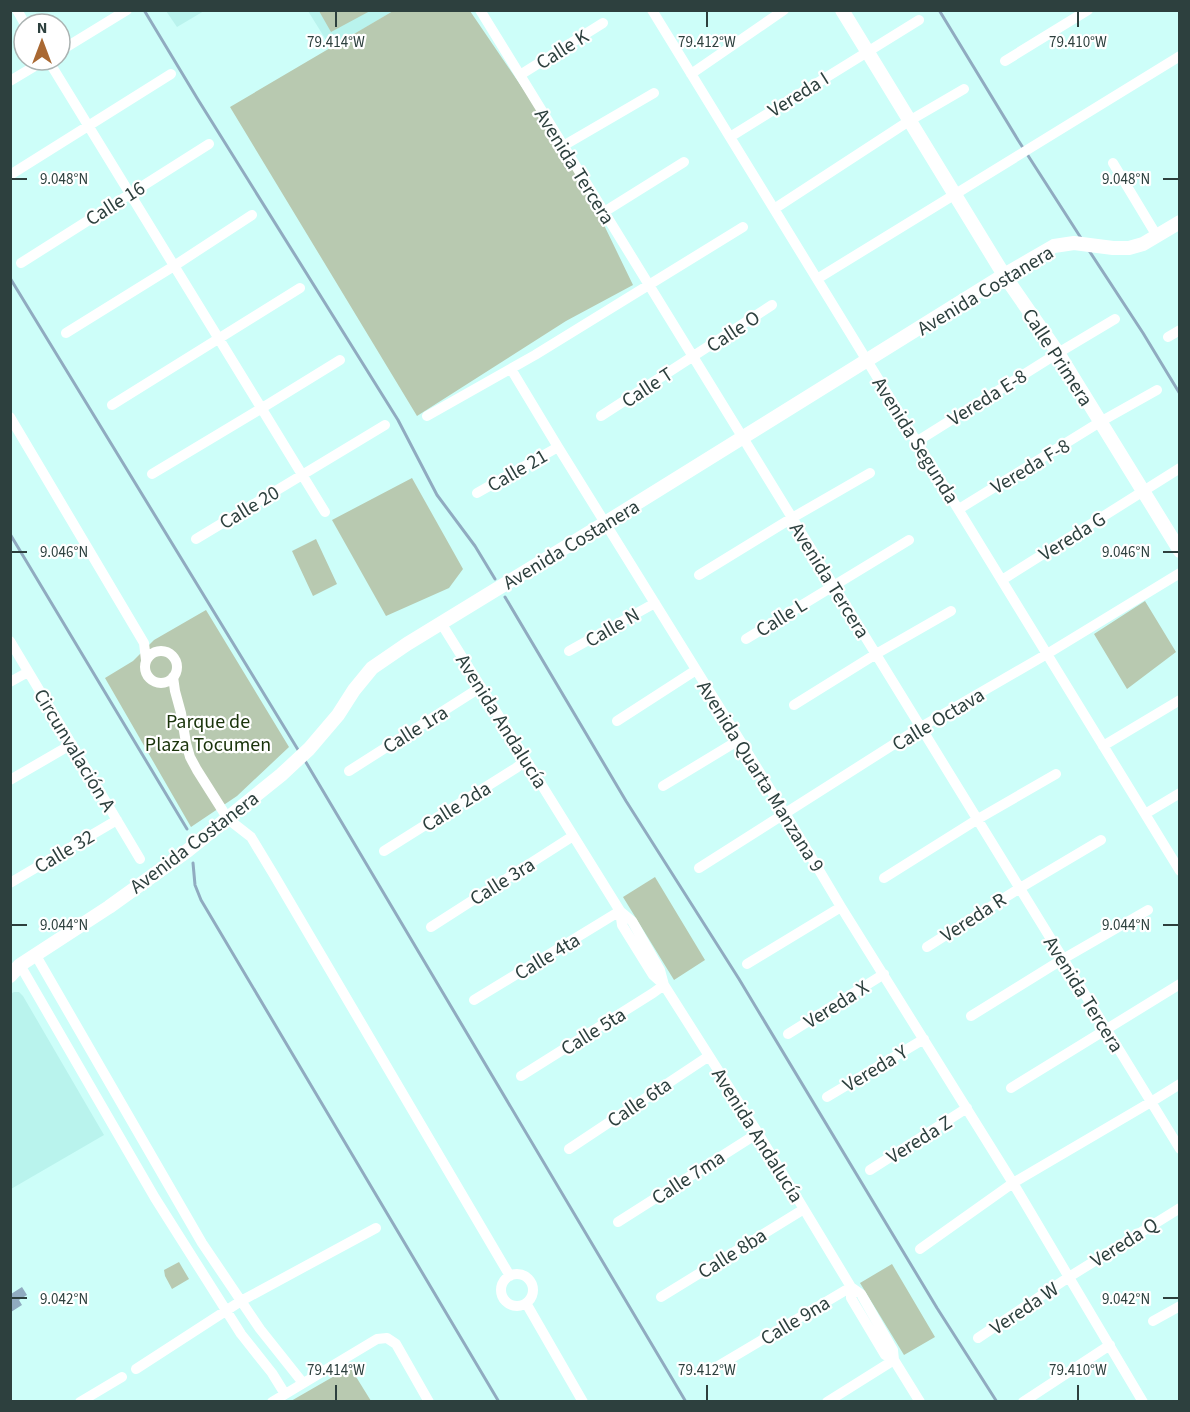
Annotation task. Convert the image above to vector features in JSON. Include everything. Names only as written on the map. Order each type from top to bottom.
[{"type":"street","points":[[72,44],[127,10]]},
{"type":"street","name":"Avenida Tercera","points":[[480,10],[1179,1149]]},
{"type":"street","name":"Avenida Segunda","points":[[652,10],[1179,871]]},
{"type":"street","points":[[691,74],[784,10]]},
{"type":"street","name":"Calle Primera","points":[[842,10],[1004,275],[1058,353],[1179,551]]},
{"type":"street","points":[[1005,61],[1088,10]]},
{"type":"street","name":"Vereda I","points":[[730,137],[919,20]]},
{"type":"street","name":"Calle K","points":[[520,75],[603,23]]},
{"type":"street","points":[[817,279],[1179,56]]},
{"type":"street","points":[[10,81],[25,72]]},
{"type":"street","points":[[54,72],[325,512]]},
{"type":"street","points":[[10,175],[171,74]]},
{"type":"street","points":[[774,209],[909,121],[964,89]]},
{"type":"street","points":[[563,146],[654,93]]},
{"type":"street","name":"Calle 16","points":[[21,263],[209,144]]},
{"type":"street","points":[[604,212],[684,162]]},
{"type":"street","points":[[1113,163],[1157,236]]},
{"type":"street","points":[[66,333],[252,215]]},
{"type":"street","name":"Avenida Costanera","points":[[10,976],[15,965],[109,906],[187,851],[281,775],[309,749],[338,715],[372,668],[407,644],[1054,246],[1074,243],[1129,248],[1143,244],[1179,222]]},
{"type":"street","points":[[427,416],[511,369],[742,227]]},
{"type":"street","points":[[112,405],[300,288]]},
{"type":"street","name":"Calle O","points":[[693,357],[772,305]]},
{"type":"street","name":"Vereda E-8","points":[[916,442],[1115,320]]},
{"type":"street","points":[[1168,337],[1179,330]]},
{"type":"street","name":"Calle T","points":[[601,416],[693,357]]},
{"type":"street","points":[[152,474],[340,360]]},
{"type":"street","name":"Avenida Quarta Manzana 9","points":[[511,369],[1013,1183],[1143,1401]]},
{"type":"street","name":"Vereda F-8","points":[[959,509],[1100,422],[1157,390]]},
{"type":"street","points":[[10,417],[144,643],[147,675],[154,682],[169,680],[176,672],[173,657],[144,643]]},
{"type":"street","name":"Calle 20","points":[[196,539],[385,425]]},
{"type":"street","name":"Calle 21","points":[[477,493],[558,447]]},
{"type":"street","name":"Vereda G","points":[[1002,580],[1179,468]]},
{"type":"street","points":[[699,575],[870,473]]},
{"type":"street","name":"Calle L","points":[[746,639],[909,540]]},
{"type":"street","name":"Calle Octava","points":[[699,868],[921,727],[1047,654],[1179,573]]},
{"type":"street","name":"Calle N","points":[[569,651],[655,603]]},
{"type":"street","points":[[794,705],[951,611]]},
{"type":"street","name":"Avenida Andalucía","points":[[441,623],[620,911],[632,921],[660,970],[664,985],[758,1133],[851,1287],[851,1298],[885,1354],[894,1360],[920,1401]]},
{"type":"street","name":"Circunvalación A","points":[[10,642],[140,859]]},
{"type":"street","points":[[146,660],[159,651]]},
{"type":"street","points":[[617,721],[696,670]]},
{"type":"street","points":[[10,682],[28,672]]},
{"type":"street","points":[[169,680],[175,691],[190,757],[197,770],[228,819],[251,837],[510,1276]]},
{"type":"street","name":"Calle 1ra","points":[[349,771],[481,687]]},
{"type":"street","points":[[1103,746],[1179,700]]},
{"type":"street","points":[[663,786],[739,740]]},
{"type":"street","points":[[10,780],[72,744]]},
{"type":"street","name":"Calle 2da","points":[[384,851],[526,760]]},
{"type":"street","points":[[884,878],[978,819],[1056,774]]},
{"type":"street","points":[[1144,814],[1179,793]]},
{"type":"street","name":"Calle 32","points":[[10,883],[117,820]]},
{"type":"street","name":"Calle 3ra","points":[[431,927],[573,836]]},
{"type":"street","name":"Vereda R","points":[[927,947],[1101,840]]},
{"type":"street","points":[[747,964],[841,907]]},
{"type":"street","points":[[971,1016],[1148,910]]},
{"type":"street","name":"Calle 4ta","points":[[474,1000],[620,911]]},
{"type":"street","points":[[35,954],[202,1243],[274,1347],[303,1383]]},
{"type":"street","points":[[15,965],[197,1264],[223,1313],[272,1373],[285,1394]]},
{"type":"street","name":"Vereda X","points":[[788,1034],[884,974]]},
{"type":"street","points":[[1011,1088],[1179,984]]},
{"type":"street","name":"Calle 5ta","points":[[521,1076],[664,985]]},
{"type":"street","name":"Vereda Y","points":[[827,1097],[924,1039]]},
{"type":"street","name":"Calle 6ta","points":[[570,1149],[709,1056]]},
{"type":"street","points":[[920,1249],[1013,1183],[1179,1084]]},
{"type":"street","name":"Vereda Z","points":[[870,1170],[967,1108]]},
{"type":"street","name":"Calle 7ma","points":[[618,1222],[758,1133]]},
{"type":"street","points":[[155,1198],[170,1188]]},
{"type":"street","name":"Vereda Q","points":[[1069,1277],[1179,1208]]},
{"type":"street","name":"Calle 8ba","points":[[661,1297],[804,1209]]},
{"type":"street","points":[[136,1369],[241,1301],[376,1228]]},
{"type":"street","points":[[519,1275],[531,1283],[533,1292],[526,1303],[516,1306],[506,1302],[503,1298],[501,1288],[510,1276],[519,1275]]},
{"type":"street","name":"Vereda W","points":[[978,1338],[1069,1277]]},
{"type":"street","name":"Calle 9na","points":[[708,1371],[851,1287]]},
{"type":"street","points":[[526,1303],[583,1401]]},
{"type":"street","points":[[1153,1321],[1179,1306]]},
{"type":"street","points":[[272,1401],[377,1339],[387,1338],[396,1344],[429,1401]]},
{"type":"street","points":[[1023,1401],[1110,1345]]},
{"type":"street","points":[[827,1401],[894,1360]]},
{"type":"street","points":[[80,1401],[122,1377]]},
{"type":"shaded area","points":[[166,11],[204,11],[177,27]]},
{"type":"shaded area","points":[[308,11],[393,11],[331,48]]},
{"type":"shaded area","points":[[19,992],[23,996],[104,1135],[11,1189],[10,994]]},
{"type":"shaded area","points":[[22,1287],[27,1295],[19,1300],[22,1305],[11,1312],[11,1294]]},
{"type":"green space","points":[[319,11],[370,11],[331,32]]},
{"type":"green space","points":[[393,11],[470,11],[575,165],[633,285],[566,321],[417,416],[230,107]]},
{"type":"green space","points":[[412,478],[463,569],[449,588],[386,616],[332,520]]},
{"type":"green space","points":[[316,539],[337,584],[313,596],[292,551]]},
{"type":"green space","points":[[1145,601],[1176,652],[1127,689],[1094,634]]},
{"type":"green space","name":"Parque de Plaza Tocumen","points":[[206,610],[289,747],[237,796],[191,827],[105,678],[133,661],[154,640]]},
{"type":"green space","points":[[655,877],[705,960],[674,980],[623,897]]},
{"type":"green space","points":[[179,1262],[189,1279],[172,1289],[164,1270]]},
{"type":"green space","points":[[892,1264],[935,1337],[904,1355],[860,1283]]},
{"type":"green space","points":[[350,1367],[371,1401],[291,1401]]},
{"type":"waterway","points":[[144,10],[398,420],[437,495],[475,546],[495,579]]},
{"type":"waterway","points":[[939,10],[1081,238]]},
{"type":"waterway","points":[[1088,249],[1180,394]]},
{"type":"waterway","points":[[10,278],[300,753]]},
{"type":"waterway","points":[[10,534],[187,829]]},
{"type":"waterway","points":[[505,597],[626,801],[739,979],[937,1308],[997,1402]]},
{"type":"waterway","points":[[304,759],[686,1402]]},
{"type":"waterway","points":[[193,863],[195,885],[201,900],[499,1402]]}]
